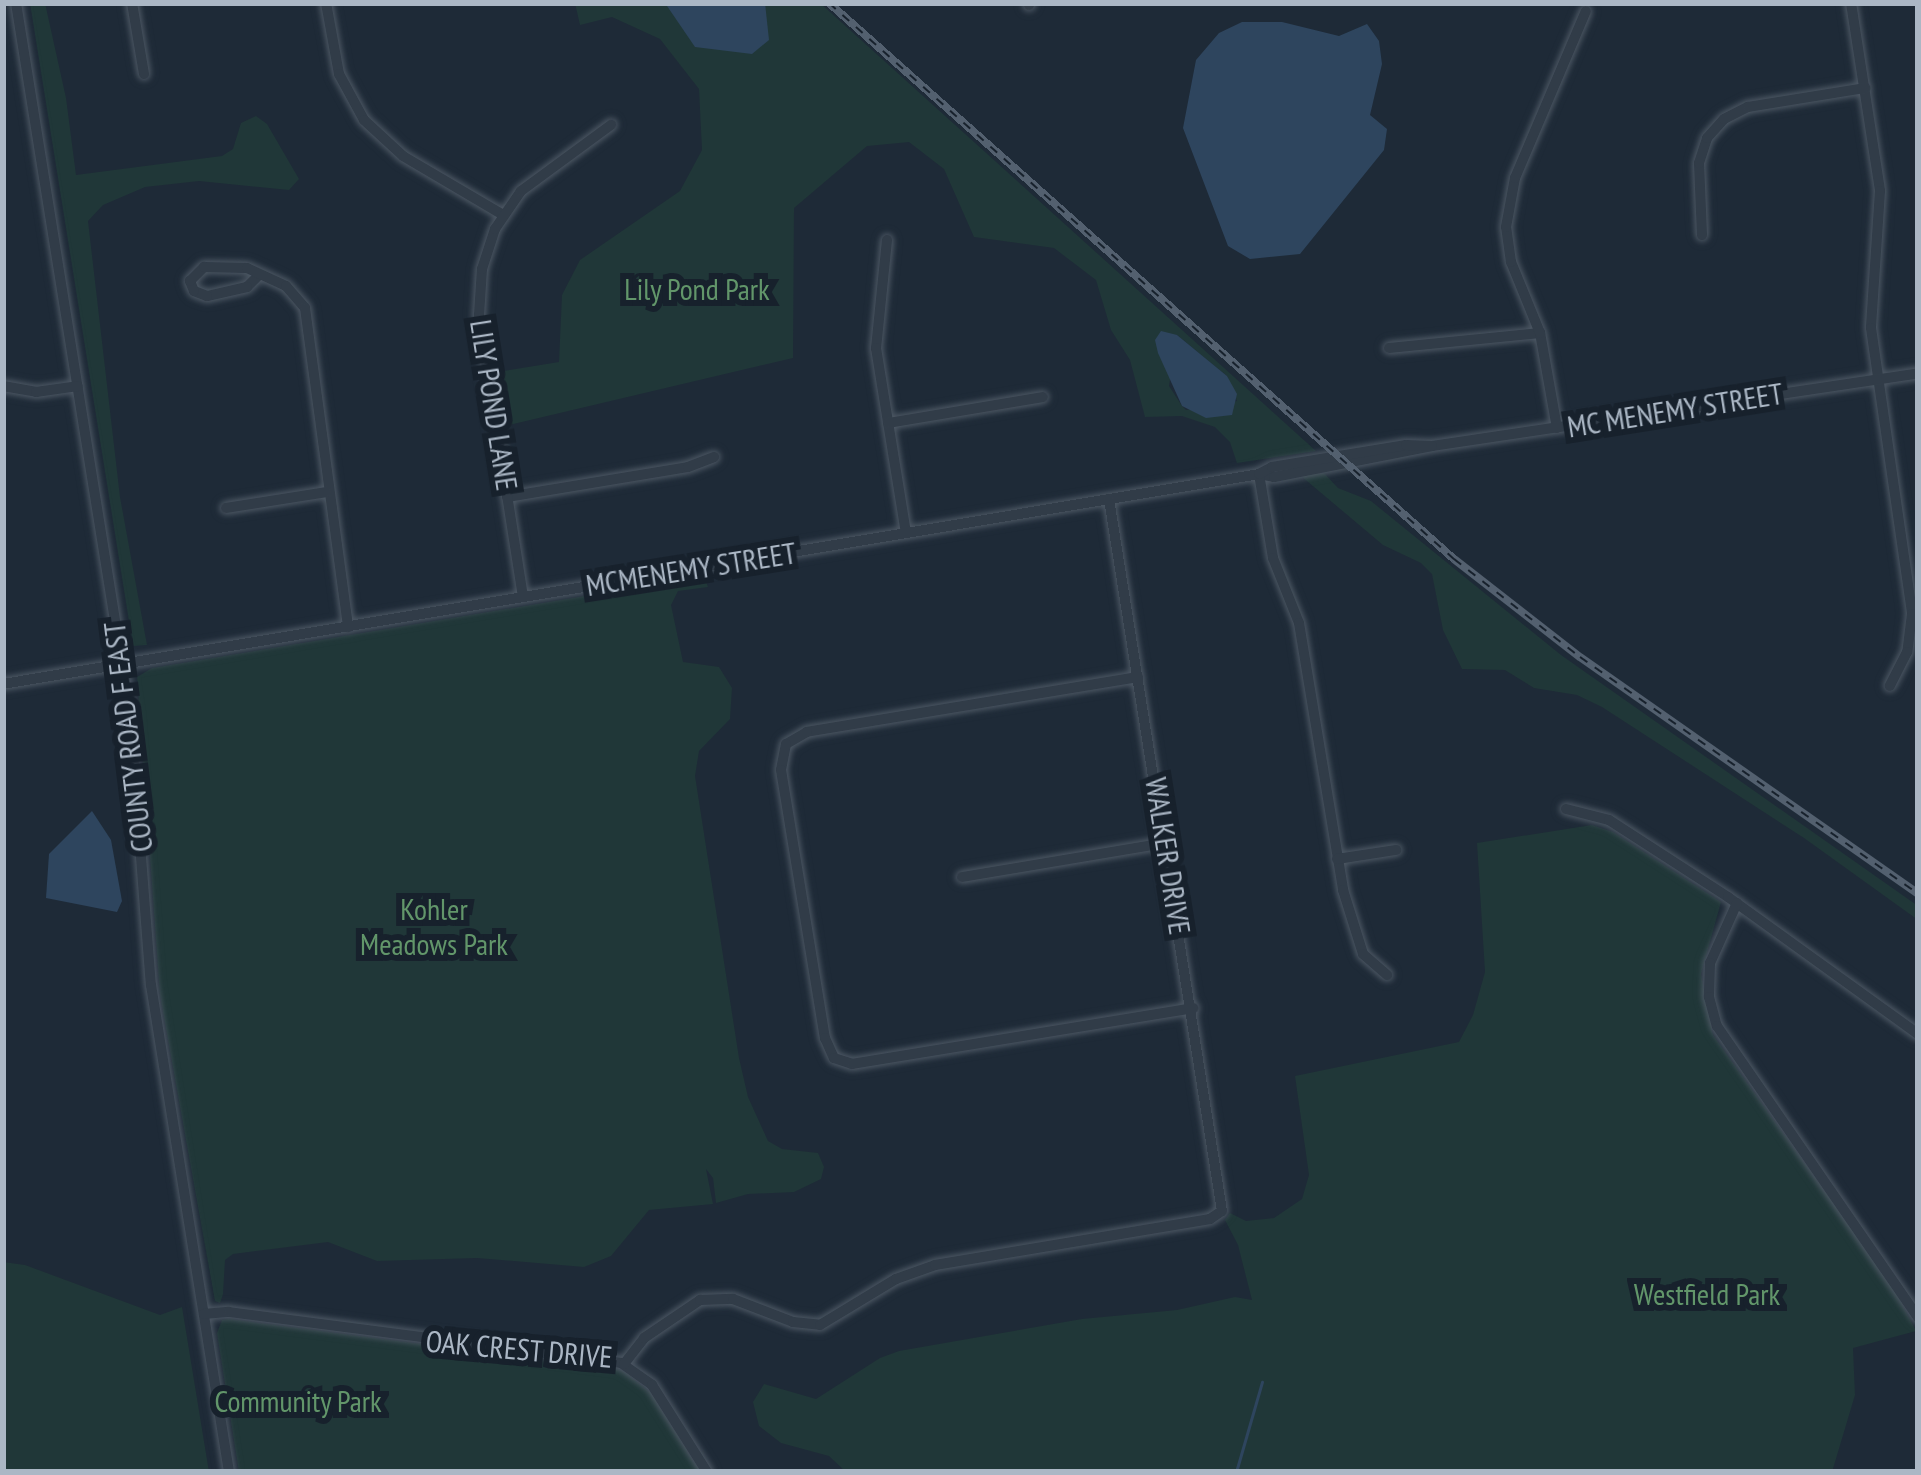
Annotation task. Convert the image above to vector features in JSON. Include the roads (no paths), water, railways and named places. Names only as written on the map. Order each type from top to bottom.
[{"type":"street","name":"COUNTY ROAD F EAST","points":[[16,3],[122,664],[140,796],[151,986],[229,1472]]},
{"type":"street","points":[[132,3],[144,74]]},
{"type":"street","points":[[326,3],[339,74],[370,127],[410,161],[503,214]]},
{"type":"street","points":[[1851,3],[1880,191],[1871,305],[1878,379],[1912,614],[1907,652],[1890,686]]},
{"type":"street","points":[[1557,428],[1540,334],[1511,262],[1507,208],[1586,11]]},
{"type":"street","points":[[1702,235],[1699,163],[1707,138],[1724,119],[1748,107],[1864,88]]},
{"type":"street","name":"LILY POND LANE","points":[[523,597],[478,298],[485,254],[503,214],[542,172],[611,125]]},
{"type":"street","points":[[887,240],[875,327],[906,533]]},
{"type":"street","points":[[257,277],[249,286],[211,296],[197,294],[190,285],[194,271],[204,267],[244,268],[286,286],[307,313],[348,627]]},
{"type":"street","points":[[1389,348],[1540,334]]},
{"type":"street","name":"MC MENEMY STREET","points":[[1432,446],[1918,373]]},
{"type":"street","points":[[3,386],[36,392],[78,386]]},
{"type":"street","points":[[888,423],[1042,397]]},
{"type":"street","name":"MCMENEMY STREET","points":[[122,664],[1259,474],[1274,477],[1432,446]]},
{"type":"street","points":[[507,497],[688,467],[714,457]]},
{"type":"street","points":[[1259,474],[1274,559],[1297,615],[1337,859],[1362,951],[1387,975]]},
{"type":"street","points":[[226,508],[327,492]]},
{"type":"street","name":"WALKER DRIVE","points":[[1108,499],[1224,1198],[1221,1213]]},
{"type":"street","points":[[3,683],[122,664]]},
{"type":"street","points":[[1138,677],[801,734],[784,748],[781,770],[826,1045],[836,1060],[852,1064],[1192,1008]]},
{"type":"street","points":[[1566,809],[1606,818],[1737,903],[1918,1034]]},
{"type":"street","points":[[962,877],[1165,843]]},
{"type":"street","points":[[1337,859],[1396,850]]},
{"type":"street","points":[[1737,903],[1710,963],[1709,997],[1717,1026],[1918,1316]]},
{"type":"street","name":"OAK CREST DRIVE","points":[[204,1314],[229,1312],[624,1364],[644,1338],[700,1300],[733,1299],[800,1324],[820,1325],[896,1280],[930,1267],[1221,1213]]},
{"type":"street","points":[[624,1364],[652,1385],[707,1472]]},
{"type":"water","points":[[665,3],[765,3],[769,40],[752,54],[695,47]]},
{"type":"water","points":[[1242,22],[1282,22],[1339,36],[1367,24],[1379,41],[1382,64],[1370,115],[1387,129],[1384,150],[1300,254],[1250,259],[1228,246],[1183,128],[1196,60],[1219,33]]},
{"type":"water","points":[[1161,331],[1177,335],[1227,376],[1237,394],[1232,415],[1206,418],[1182,406],[1158,353],[1155,340]]},
{"type":"water","points":[[92,811],[111,840],[122,901],[117,912],[46,898],[49,854]]},
{"type":"waterway","points":[[1236,1472],[1262,1382]]},
{"type":"railway","points":[[829,3],[1454,559],[1580,657],[1918,894]]},
{"type":"park label","name":"Lily Pond Park","points":[[697,289]]},
{"type":"park label","name":"Kohler Meadows Park","points":[[434,926]]},
{"type":"park label","name":"Westfield Park","points":[[1707,1294]]},
{"type":"park label","name":"Community Park","points":[[298,1401]]}]
